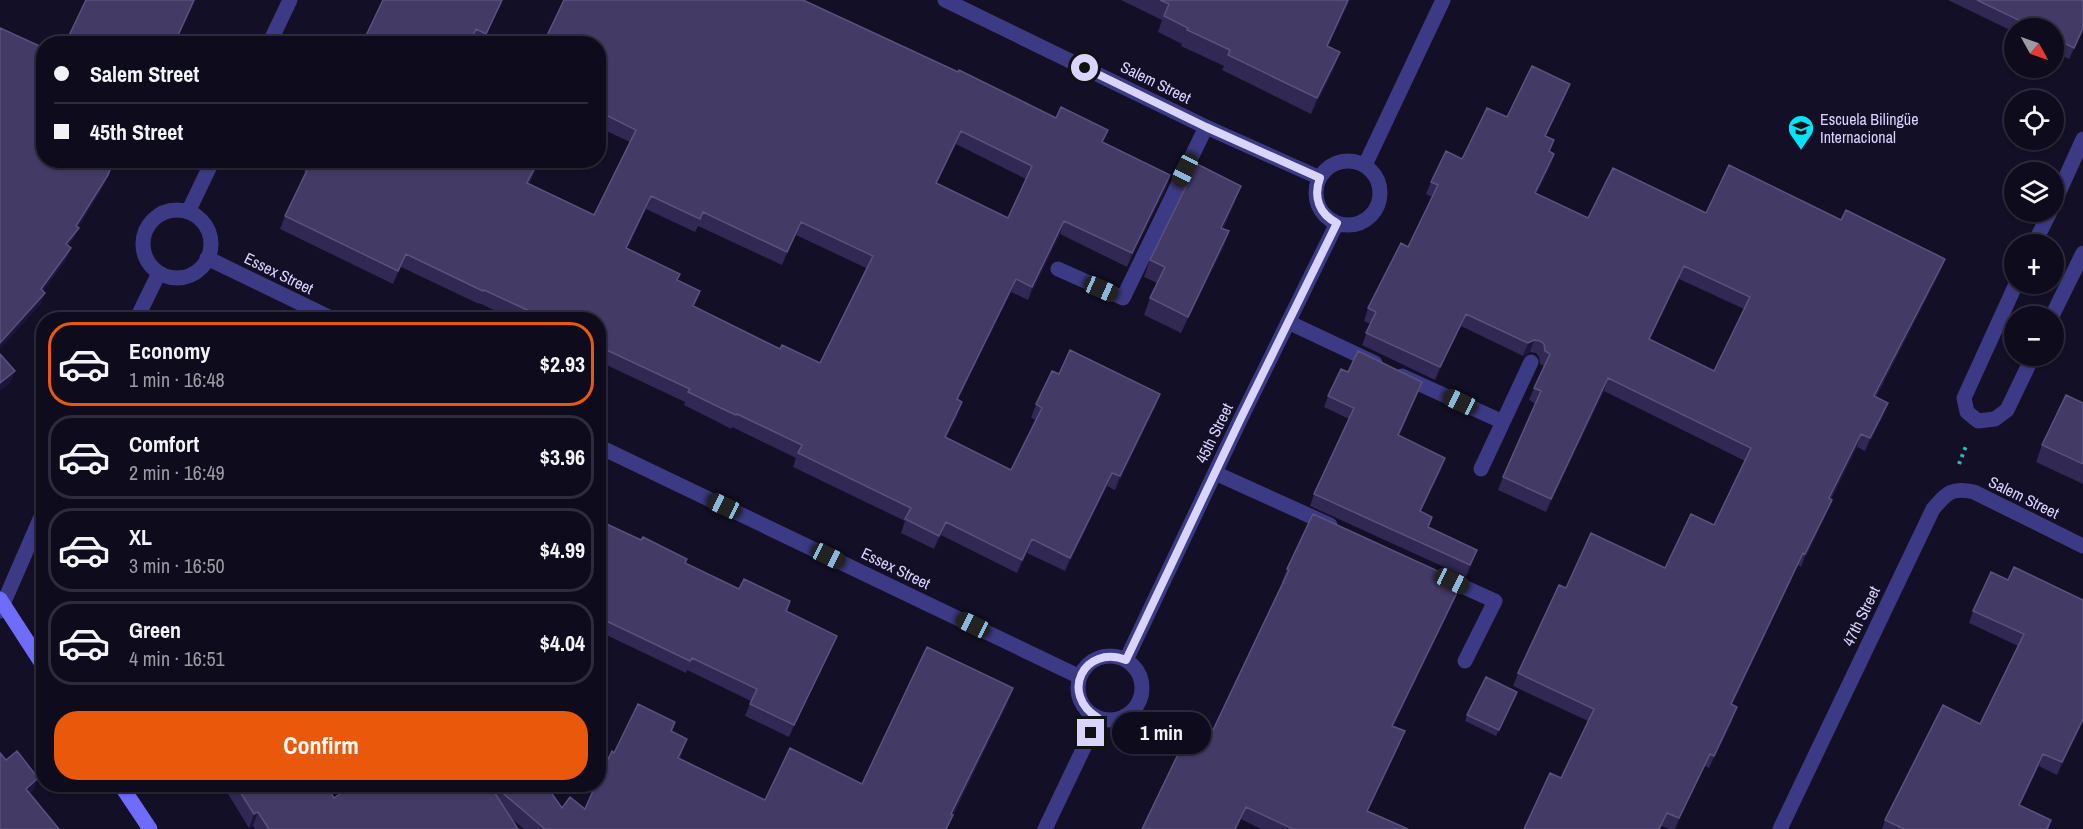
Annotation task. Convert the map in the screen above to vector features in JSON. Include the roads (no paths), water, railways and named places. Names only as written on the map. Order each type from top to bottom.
[{"type":"main road","points":[[1,605],[36,655]]},
{"type":"main road","points":[[125,792],[150,829]]},
{"type":"street","points":[[273,36],[290,0]]},
{"type":"street","name":"Salem Street","points":[[945,0],[1206,127],[1320,178]]},
{"type":"street","points":[[1365,165],[1443,0]]},
{"type":"street","points":[[1058,269],[1123,298],[1206,127]]},
{"type":"street","points":[[2064,181],[2083,139]]},
{"type":"street","points":[[1356,161],[1365,165],[1377,178],[1380,186],[1381,195],[1376,211],[1363,222],[1346,225],[1329,219],[1318,205],[1317,187],[1320,178],[1335,163],[1356,161]]},
{"type":"street","points":[[188,212],[209,168]]},
{"type":"street","points":[[169,211],[188,212],[205,226],[210,247],[207,258],[202,266],[186,276],[167,277],[159,273],[146,258],[143,239],[146,229],[160,215],[169,211]]},
{"type":"street","name":"45th Street","points":[[1126,660],[1337,223]]},
{"type":"street","points":[[2057,306],[2083,253]]},
{"type":"street","name":"Essex Street","points":[[207,258],[318,312]]},
{"type":"street","points":[[140,312],[159,273]]},
{"type":"street","points":[[2004,310],[1964,398],[1967,412],[1978,421],[1995,419],[2007,410],[2028,366]]},
{"type":"street","points":[[1288,322],[1503,422]]},
{"type":"street","points":[[1481,469],[1532,362]]},
{"type":"street","name":"Essex Street","points":[[606,450],[1080,677]]},
{"type":"street","points":[[1215,473],[1344,532]]},
{"type":"street","name":"Salem Street","points":[[1948,492],[1961,489],[1974,492],[2083,546]]},
{"type":"street","name":"47th Street","points":[[1780,829],[1928,519],[1933,509],[1948,492]]},
{"type":"street","points":[[1,605],[36,528]]},
{"type":"street","points":[[1430,571],[1495,601],[1465,661]]},
{"type":"street","points":[[1116,656],[1126,660],[1133,664],[1142,680],[1141,697],[1131,711],[1124,716],[1116,719],[1098,718],[1088,711],[1080,700],[1078,687],[1080,677],[1087,665],[1096,659],[1116,656]]},
{"type":"street","points":[[1045,829],[1098,718]]},
{"type":"place","name":"Escuela Bilingüe Internacional","points":[[1801,151]]}]
